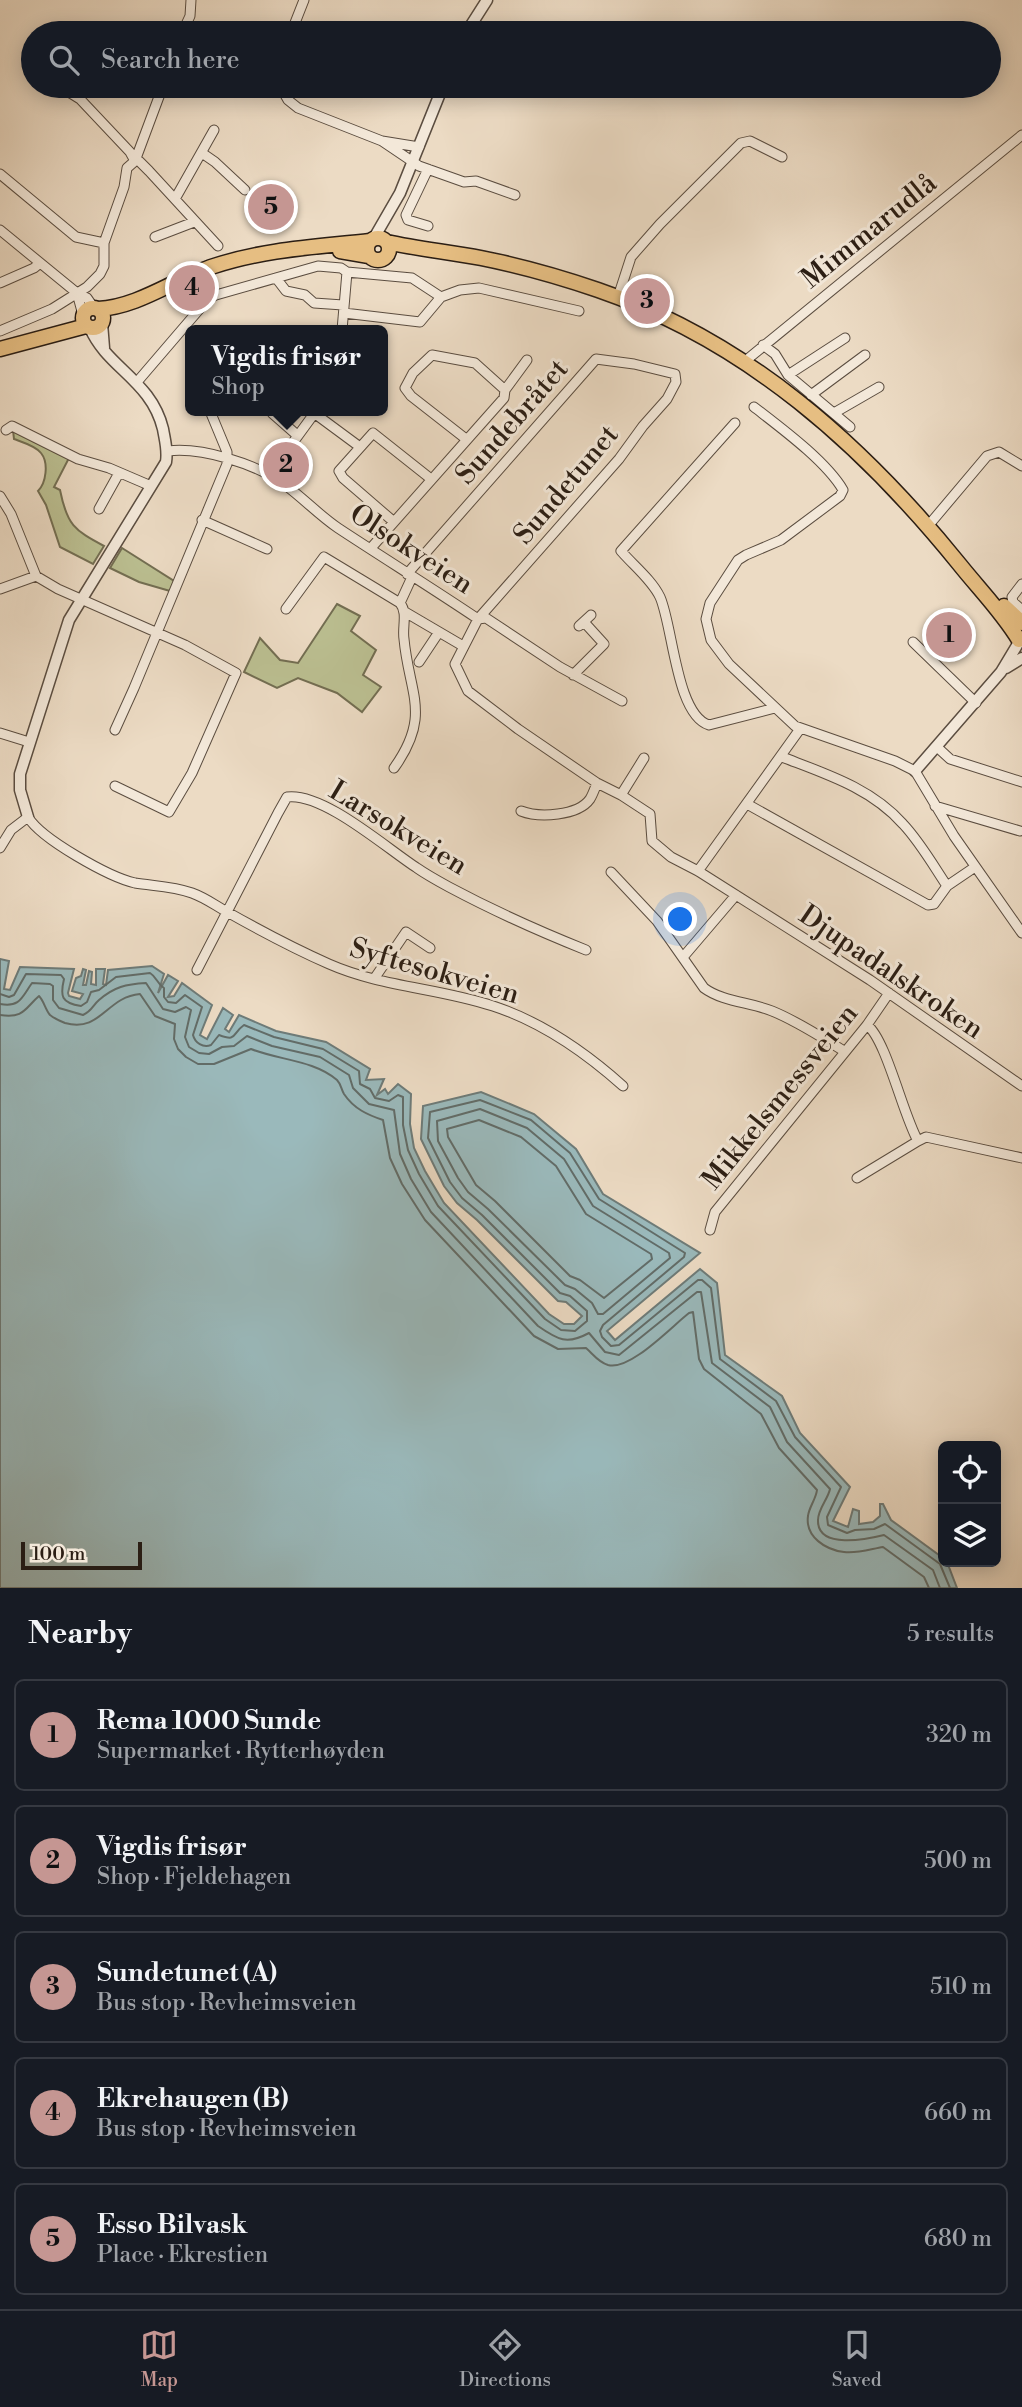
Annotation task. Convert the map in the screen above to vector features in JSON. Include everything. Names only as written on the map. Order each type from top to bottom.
[{"type":"main road","points":[[0,348],[92,318],[229,266],[307,251],[351,251],[379,246],[479,258],[535,271],[618,297],[678,324],[744,362],[797,398],[868,461],[1003,614],[1020,640]]},
{"type":"main road","points":[[930,529],[1022,623]]},
{"type":"street","points":[[188,21],[191,0]]},
{"type":"street","points":[[296,21],[304,0]]},
{"type":"street","points":[[474,21],[487,0]]},
{"type":"street","points":[[77,98],[218,246]]},
{"type":"street","points":[[0,331],[52,309],[87,287],[103,270],[104,243],[124,187],[127,168],[135,161],[159,98]]},
{"type":"street","points":[[287,98],[298,108],[382,141],[419,147]]},
{"type":"street","points":[[379,246],[438,98]]},
{"type":"street","points":[[175,199],[214,130]]},
{"type":"street","name":"Mimmarudlå","points":[[744,362],[1022,135]]},
{"type":"street","points":[[382,141],[413,163],[464,182],[476,181],[516,195]]},
{"type":"street","points":[[618,297],[631,257],[660,223],[741,143],[750,141],[782,157]]},
{"type":"street","points":[[202,153],[245,190]]},
{"type":"street","points":[[428,169],[406,215],[408,220],[428,226]]},
{"type":"street","points":[[0,174],[76,237],[104,243]]},
{"type":"street","points":[[155,237],[194,222]]},
{"type":"street","points":[[0,230],[77,293],[92,318],[95,341],[137,382],[155,406],[167,451],[166,462],[80,598],[63,634],[19,782],[28,817],[11,830],[0,848]]},
{"type":"street","points":[[0,283],[34,268],[40,262]]},
{"type":"street","points":[[186,325],[209,298],[318,266],[341,268],[347,272],[412,278],[441,297]]},
{"type":"street","points":[[342,325],[347,272]]},
{"type":"street","points":[[276,278],[286,291],[305,295],[314,303],[420,322],[441,297],[460,290],[479,288],[579,312]]},
{"type":"street","points":[[137,382],[185,326]]},
{"type":"street","points":[[788,375],[845,338]]},
{"type":"street","points":[[763,345],[775,354],[788,375],[850,427]]},
{"type":"street","points":[[466,439],[411,396],[405,388],[414,373],[432,355],[475,363],[505,390]]},
{"type":"street","points":[[811,395],[865,355]]},
{"type":"street","name":"Sundebråtet","points":[[410,575],[596,359],[634,364],[675,374]]},
{"type":"street","points":[[371,548],[504,398],[505,390],[527,360]]},
{"type":"street","name":"Sundetunet","points":[[463,646],[478,619],[619,459],[667,399],[675,385],[675,374]]},
{"type":"street","points":[[834,413],[879,387]]},
{"type":"street","points":[[754,407],[767,412],[835,477],[843,490],[840,496],[781,540],[738,560],[710,603],[706,619],[711,640],[729,664],[800,729],[883,757],[915,771],[975,867],[1019,919],[1022,933]]},
{"type":"street","points":[[115,730],[227,464],[227,452],[209,416]]},
{"type":"street","points":[[275,416],[297,435]]},
{"type":"street","points":[[270,474],[312,416]]},
{"type":"street","points":[[320,416],[360,447]]},
{"type":"street","points":[[736,423],[621,551],[659,595],[682,684],[696,718],[709,725],[775,708]]},
{"type":"street","points":[[6,430],[12,426],[78,459],[151,486]]},
{"type":"street","points":[[394,522],[339,471],[373,433],[431,479]]},
{"type":"street","name":"Olsokveien","points":[[167,451],[209,453],[270,474],[325,518],[478,619],[486,618],[573,675],[622,701]]},
{"type":"street","points":[[930,529],[987,456],[999,452],[1022,466]]},
{"type":"street","points":[[99,509],[119,473]]},
{"type":"street","points":[[0,496],[11,514],[36,576],[58,589],[156,631],[236,673],[192,773],[169,812],[115,786]]},
{"type":"street","points":[[202,520],[267,549]]},
{"type":"street","points":[[286,609],[325,557],[463,646],[455,664],[468,691],[597,783],[621,795],[644,758]]},
{"type":"street","points":[[394,768],[411,736],[417,710],[403,636],[403,607],[410,575]]},
{"type":"street","points":[[0,588],[36,576]]},
{"type":"street","points":[[1022,584],[1012,597],[1013,603],[1022,610]]},
{"type":"street","points":[[573,675],[604,644],[585,621]]},
{"type":"street","points":[[419,662],[439,632]]},
{"type":"street","points":[[915,771],[1001,672],[1020,640]]},
{"type":"street","points":[[912,642],[976,703]]},
{"type":"street","points":[[1001,672],[1022,657]]},
{"type":"street","points":[[698,871],[800,729]]},
{"type":"street","points":[[0,733],[29,742]]},
{"type":"street","points":[[937,747],[950,759],[1022,782]]},
{"type":"street","points":[[782,757],[838,779],[880,802],[911,834],[947,886]]},
{"type":"street","points":[[521,811],[534,816],[548,816],[571,810],[590,799],[597,783]]},
{"type":"street","name":"Djupadalskroken","points":[[621,795],[650,814],[652,841],[671,857],[698,871],[889,993],[1022,1086]]},
{"type":"street","name":"Larsokveien","points":[[197,970],[287,797],[300,796],[331,810],[451,888],[586,950]]},
{"type":"street","points":[[747,804],[928,905],[934,904],[947,886],[975,867]]},
{"type":"street","points":[[935,806],[1020,831]]},
{"type":"street","name":"Syftesokveien","points":[[28,817],[37,830],[50,839],[120,878],[180,889],[211,901],[226,912],[330,964],[374,979],[465,998],[524,1018],[582,1052],[623,1086]]},
{"type":"street","points":[[0,823],[11,830]]},
{"type":"street","points":[[611,872],[657,920],[704,988],[772,1011],[844,1051]]},
{"type":"street","points":[[684,956],[736,895]]},
{"type":"street","points":[[374,979],[406,932],[430,948]]},
{"type":"street","name":"Mikkelsmessveien","points":[[710,1230],[715,1212],[867,1025],[889,993]]},
{"type":"street","points":[[867,1025],[880,1043],[908,1122],[918,1141]]},
{"type":"street","points":[[857,1178],[926,1137],[1022,1158]]},
{"type":"green space","points":[[13,430],[69,458],[54,487],[60,490],[73,525],[104,546],[93,564],[60,547],[46,505],[38,491],[46,473],[43,457],[36,448],[14,439]]},
{"type":"green space","points":[[122,548],[174,581],[170,591],[139,582],[110,568]]},
{"type":"green space","points":[[337,604],[360,616],[351,631],[376,650],[363,675],[381,687],[362,712],[337,693],[298,678],[277,688],[244,672],[260,638],[280,660],[298,663]]},
{"type":"water","points":[[0,959],[9,961],[4,989],[10,990],[20,967],[74,969],[68,993],[69,996],[80,999],[83,994],[72,991],[76,978],[81,976],[83,969],[86,970],[83,985],[86,985],[89,971],[92,972],[91,984],[96,985],[96,969],[105,969],[103,984],[106,985],[108,970],[152,966],[164,974],[158,993],[168,975],[178,981],[168,997],[174,996],[182,983],[212,1005],[200,1035],[207,1039],[223,1008],[233,1015],[225,1029],[229,1032],[239,1015],[276,1031],[326,1042],[370,1069],[366,1080],[384,1079],[377,1095],[385,1089],[388,1094],[398,1084],[411,1094],[410,1124],[414,1148],[444,1203],[549,1314],[564,1324],[574,1324],[582,1316],[566,1302],[558,1301],[457,1203],[444,1186],[421,1139],[423,1106],[481,1092],[534,1114],[576,1149],[603,1194],[700,1253],[607,1331],[615,1340],[700,1269],[717,1283],[725,1355],[782,1396],[800,1433],[850,1487],[833,1521],[848,1527],[853,1509],[859,1511],[859,1524],[873,1522],[880,1516],[880,1504],[883,1504],[891,1520],[938,1554],[938,1567],[949,1567],[957,1588],[0,1588]]},
{"type":"place","name":"Esso Bilvask","points":[[271,207]]},
{"type":"place","name":"Ekrehaugen (B)","points":[[192,288]]},
{"type":"place","name":"Sundetunet (A)","points":[[647,301]]},
{"type":"place","name":"Vigdis frisør","points":[[286,465]]},
{"type":"place","name":"Rema 1000 Sunde","points":[[949,635]]}]
